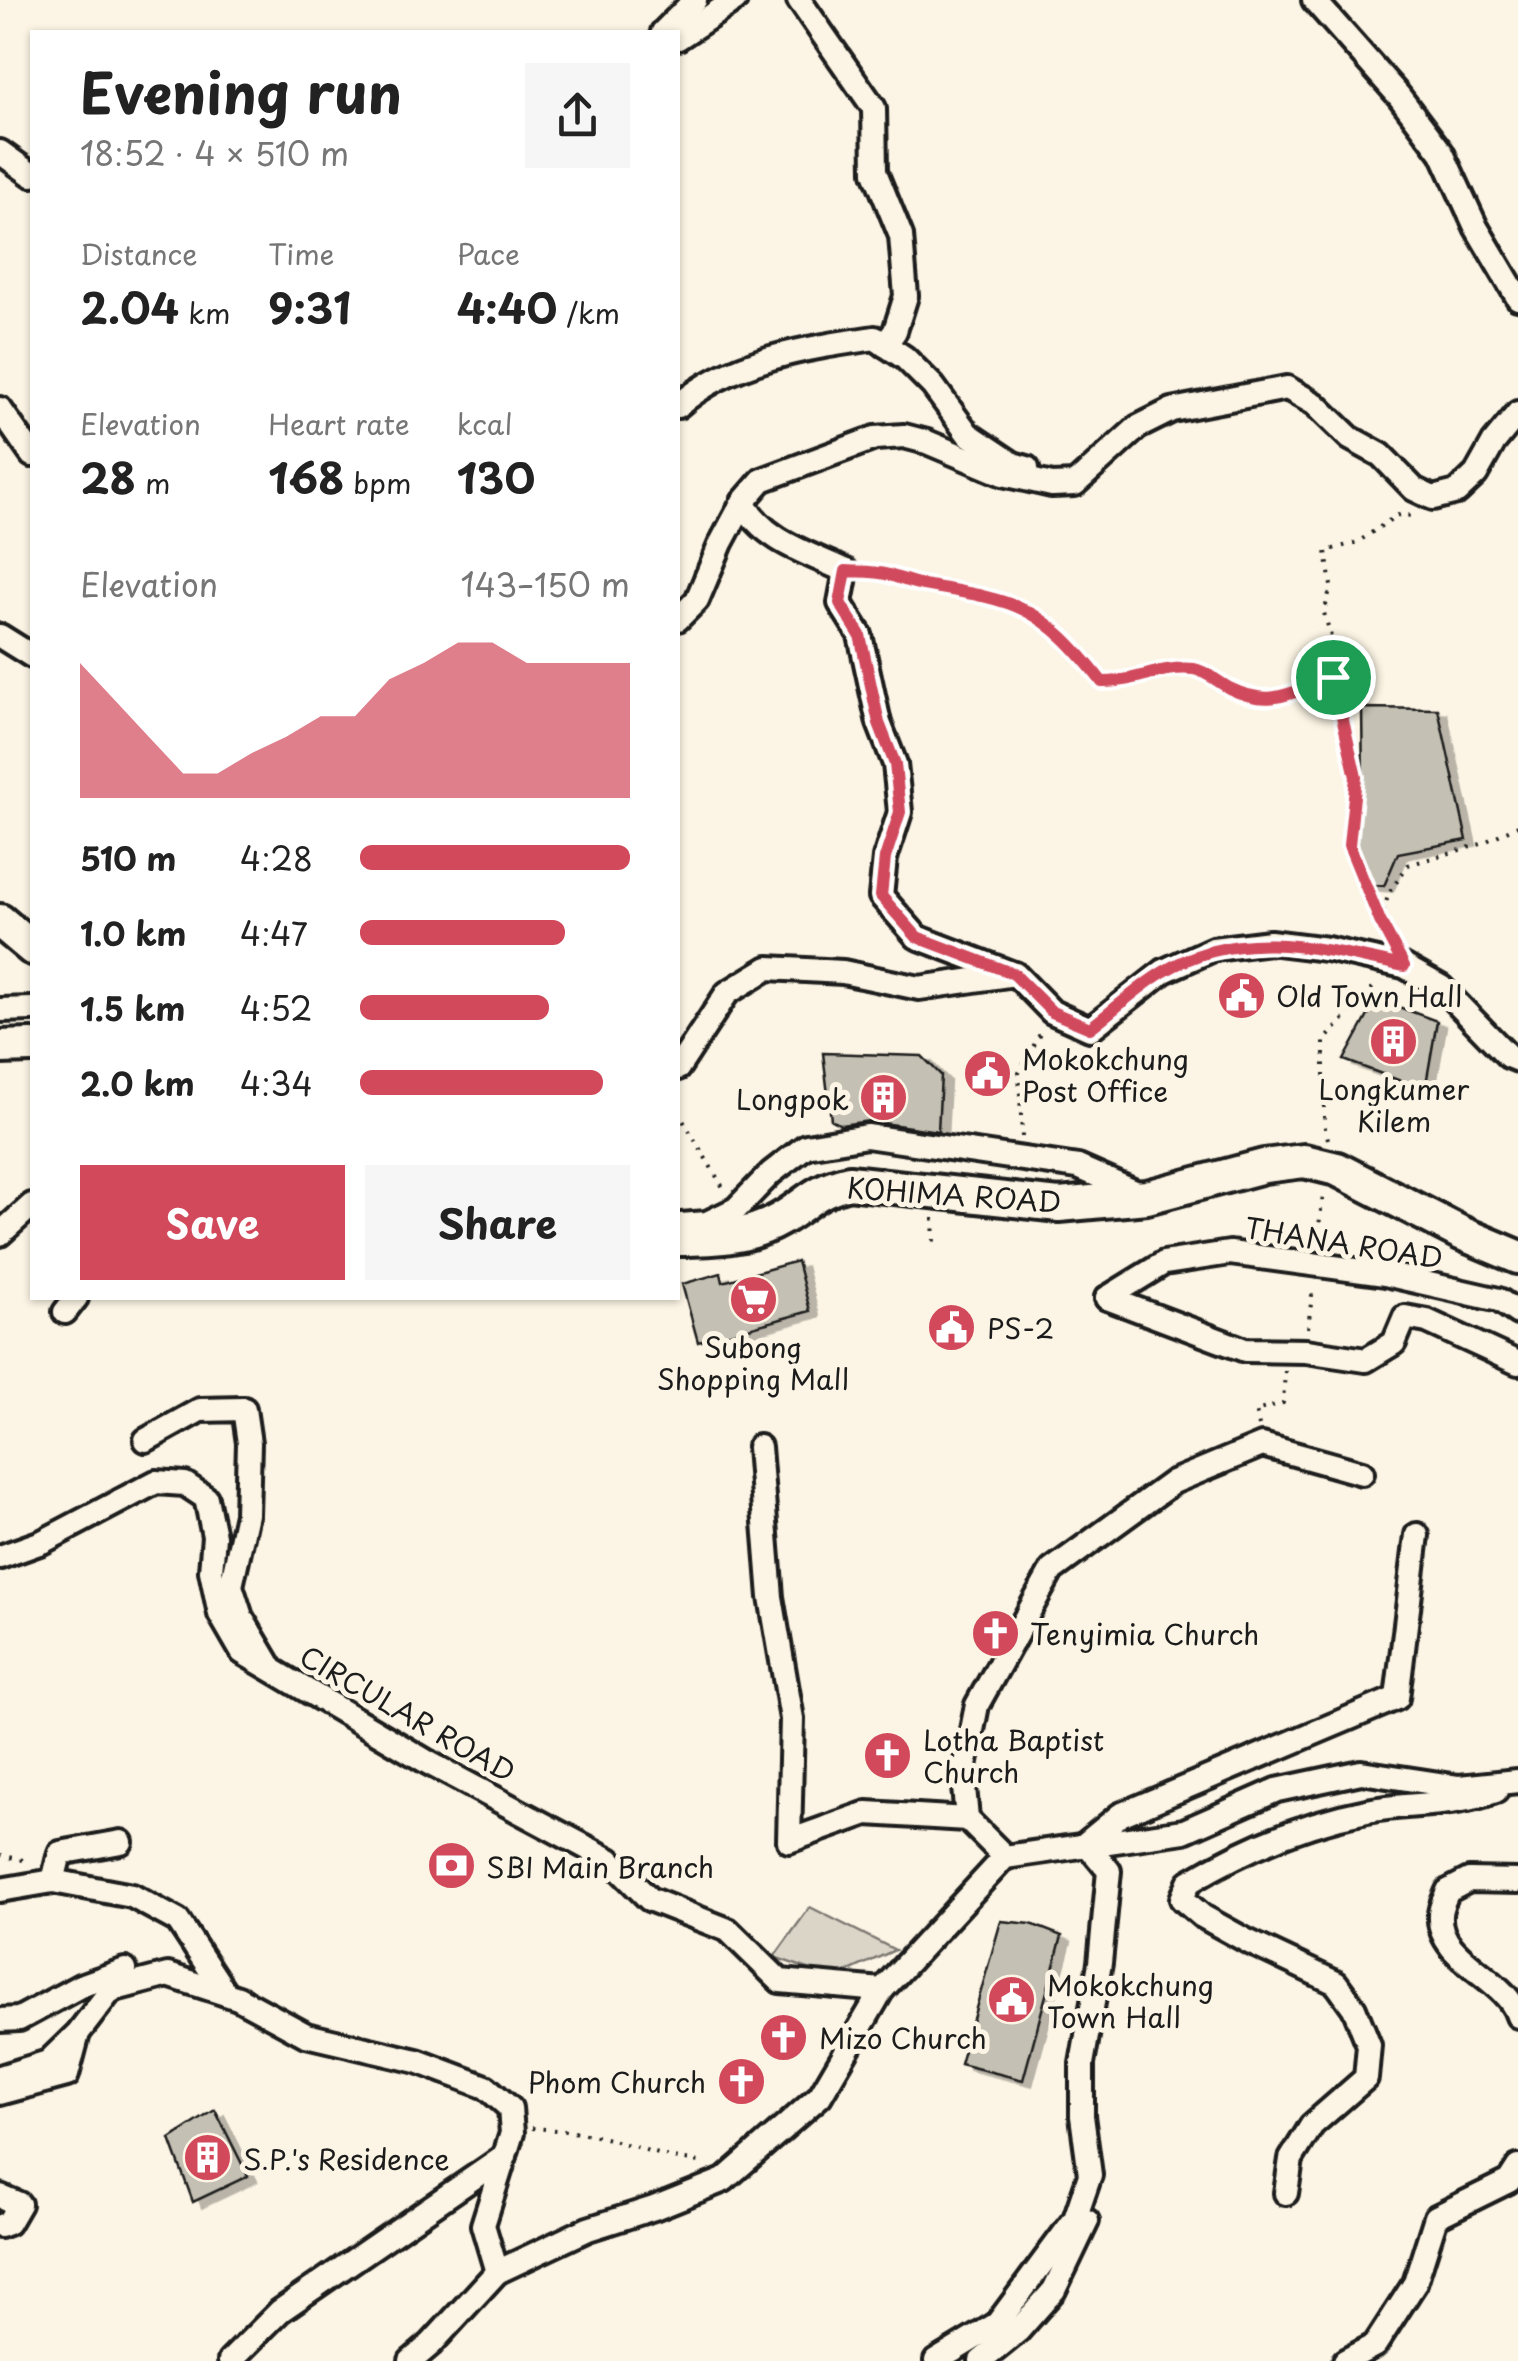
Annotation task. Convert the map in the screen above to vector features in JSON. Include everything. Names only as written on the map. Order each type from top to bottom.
[{"type":"highway","points":[[0,921],[30,946]]},
{"type":"highway","points":[[0,1047],[30,1046]]},
{"type":"highway","name":"KOHIMA ROAD","points":[[680,1239],[726,1239],[778,1221],[822,1189],[849,1182],[1059,1205],[1147,1197],[1264,1166],[1304,1161],[1337,1169],[1518,1258]]},
{"type":"street","points":[[665,30],[694,0]]},
{"type":"street","points":[[680,37],[735,0]]},
{"type":"street","points":[[799,0],[874,108],[876,172],[901,236],[906,296],[895,330],[885,345]]},
{"type":"street","points":[[1314,0],[1399,96],[1442,152],[1476,228],[1518,298]]},
{"type":"street","points":[[0,152],[30,174]]},
{"type":"street","points":[[680,404],[700,386],[792,350],[874,338],[905,358],[933,386],[968,434],[1013,464],[1076,484]]},
{"type":"street","points":[[680,617],[697,600],[742,502],[762,480],[875,438],[904,436],[1004,474],[1052,485],[1076,484],[1138,427],[1172,410],[1287,388],[1316,404],[1350,438],[1381,455],[1414,489],[1432,498],[1457,492],[1466,483],[1518,412]]},
{"type":"street","points":[[0,409],[30,452]]},
{"type":"street","points":[[742,502],[752,520],[780,540],[846,571],[840,603],[860,635],[879,723],[895,764],[900,812],[885,858],[881,896],[917,937],[1014,974],[1052,1012],[1090,1028],[1164,972],[1213,949],[1270,942],[1327,950],[1404,966],[1441,987],[1508,1056],[1518,1060]]},
{"type":"street","points":[[0,636],[30,655]]},
{"type":"street","points":[[0,653],[30,664]]},
{"type":"street","points":[[680,1065],[727,993],[768,968],[843,972],[919,988],[1014,974]]},
{"type":"street","points":[[0,1010],[30,1009]]},
{"type":"street","points":[[680,1226],[707,1223],[736,1209],[771,1173],[806,1146],[868,1136],[1078,1167],[1147,1197]]},
{"type":"street","points":[[0,1234],[30,1207]]},
{"type":"street","name":"THANA ROAD","points":[[1296,1351],[1245,1350],[1107,1298],[1164,1263],[1230,1253],[1386,1274],[1499,1300],[1518,1313]]},
{"type":"street","points":[[1296,1351],[1366,1360],[1394,1343],[1405,1317],[1426,1321],[1518,1362]]},
{"type":"street","points":[[146,1440],[200,1410],[244,1409],[249,1443],[247,1514],[232,1586],[241,1617],[272,1669]]},
{"type":"street","points":[[1004,1858],[967,1820],[963,1776],[978,1705],[1052,1570],[1173,1482],[1262,1446],[1362,1473]]},
{"type":"street","points":[[759,1447],[771,1597],[792,1719],[789,1840],[867,1813],[967,1820]]},
{"type":"street","name":"CIRCULAR ROAD","points":[[0,1557],[42,1542],[156,1482],[185,1484],[206,1498],[214,1536],[211,1571],[220,1614],[242,1652],[429,1763],[610,1860],[649,1899],[728,1930],[780,1981],[882,1990]]},
{"type":"street","points":[[1086,1843],[1120,1815],[1397,1698],[1416,1535]]},
{"type":"street","points":[[410,2361],[497,2272],[588,2229],[724,2180],[820,2096],[882,1990],[1004,1858],[1184,1831],[1277,1790],[1361,1772],[1459,1787],[1518,1782]]},
{"type":"street","points":[[1286,2193],[1290,2159],[1312,2124],[1366,2078],[1369,2046],[1354,2008],[1336,1982],[1202,1916],[1182,1900],[1189,1882],[1279,1836],[1367,1810],[1465,1803],[1518,1782]]},
{"type":"street","points":[[54,1881],[60,1853],[122,1842]]},
{"type":"street","points":[[981,2361],[1018,2331],[1054,2290],[1095,2204],[1082,2116],[1082,2064],[1100,1963],[1108,1871],[1086,1843]]},
{"type":"street","points":[[1518,1881],[1469,1880],[1448,1891],[1440,1913],[1443,1933],[1514,2002],[1518,2016]]},
{"type":"street","points":[[0,1890],[54,1881],[132,1896],[178,1921],[226,1994]]},
{"type":"street","points":[[0,2020],[19,2019],[80,1986],[128,1970],[168,1975],[226,1994],[306,2035],[417,2061],[486,2087],[510,2108],[512,2133],[483,2225],[497,2272]]},
{"type":"street","points":[[0,2077],[48,2062],[78,2033],[111,1990],[168,1975]]},
{"type":"street","points":[[0,2093],[67,2076],[78,2033]]},
{"type":"street","points":[[0,2064],[48,2062]]},
{"type":"street","points":[[230,2361],[280,2310],[505,2156]]},
{"type":"street","points":[[1345,2361],[1375,2345],[1415,2284],[1436,2217],[1509,2181],[1518,2167]]},
{"type":"street","points":[[936,2361],[998,2324],[1075,2219],[1090,2175]]},
{"type":"street","points":[[0,2196],[20,2204],[8,2223],[0,2226]]},
{"type":"path","points":[[1262,1446],[1256,1411],[1283,1403],[1315,1265],[1322,1192],[1337,1169],[1324,1124],[1324,1041],[1383,976],[1404,966],[1380,921],[1349,845],[1356,777],[1333,677],[1335,650],[1324,613],[1331,586],[1326,551],[1358,542],[1397,515],[1415,516]]},
{"type":"path","points":[[846,571],[882,573],[1002,599],[1032,611],[1063,636],[1102,682],[1123,682],[1147,672],[1198,669],[1252,698],[1274,699],[1333,677]]},
{"type":"path","points":[[1380,921],[1389,893],[1408,865],[1481,844],[1518,825]]},
{"type":"path","points":[[1023,1157],[1020,1073],[1052,1012]]},
{"type":"path","points":[[680,1115],[736,1209]]},
{"type":"path","points":[[512,2133],[532,2128],[577,2132],[665,2159],[742,2164]]},
{"type":"shaded area","points":[[810,1907],[895,1950],[834,1978],[774,1957]]},
{"type":"building","points":[[1362,708],[1438,709],[1467,840],[1398,853],[1384,886],[1369,885],[1354,838],[1363,785]]},
{"type":"building","name":"Longkumer Kilem","points":[[1377,999],[1437,1021],[1425,1090],[1344,1060]]},
{"type":"building","name":"Longpok","points":[[823,1053],[922,1056],[941,1075],[938,1131],[869,1121],[841,1125],[831,1120]]},
{"type":"building","points":[[797,1261],[810,1311],[698,1342],[682,1284],[721,1273],[723,1282]]},
{"type":"building","name":"Mokokchung Town Hall","points":[[1001,1921],[1031,1924],[1062,1936],[1023,2080],[960,2064]]},
{"type":"building","name":"S.P.'s Residence","points":[[215,2110],[248,2176],[193,2202],[170,2139]]},
{"type":"place","name":"Old Town Hall","points":[[1241,995]]},
{"type":"place","name":"Longkumer Kilem","points":[[1394,1041]]},
{"type":"place","name":"Mokokchung Post Office","points":[[987,1074]]},
{"type":"place","name":"Longpok","points":[[884,1098]]},
{"type":"place","name":"Subong Shopping Mall","points":[[753,1299]]},
{"type":"place","name":"PS-2","points":[[952,1327]]},
{"type":"place","name":"Tenyimia Church","points":[[995,1633]]},
{"type":"place","name":"Lotha Baptist Church","points":[[888,1755]]},
{"type":"place","name":"SBI Main Branch","points":[[451,1866]]},
{"type":"place","name":"Mokokchung Town Hall","points":[[1012,2000]]},
{"type":"place","name":"Mizo Church","points":[[784,2037]]},
{"type":"place","name":"Phom Church","points":[[741,2081]]},
{"type":"place","name":"S.P.'s Residence","points":[[208,2158]]},
{"type":"route","points":[[846,571],[882,573],[1002,599],[1032,611],[1063,636],[1102,682],[1123,682],[1147,672],[1198,669],[1252,698],[1274,699],[1333,677],[1356,777],[1349,845],[1380,921],[1404,966],[1270,942],[1213,949],[1164,972],[1090,1028],[1052,1012],[1014,974],[917,937],[881,896],[885,858],[900,812],[895,764],[879,723],[860,635],[840,603],[846,571]]}]
